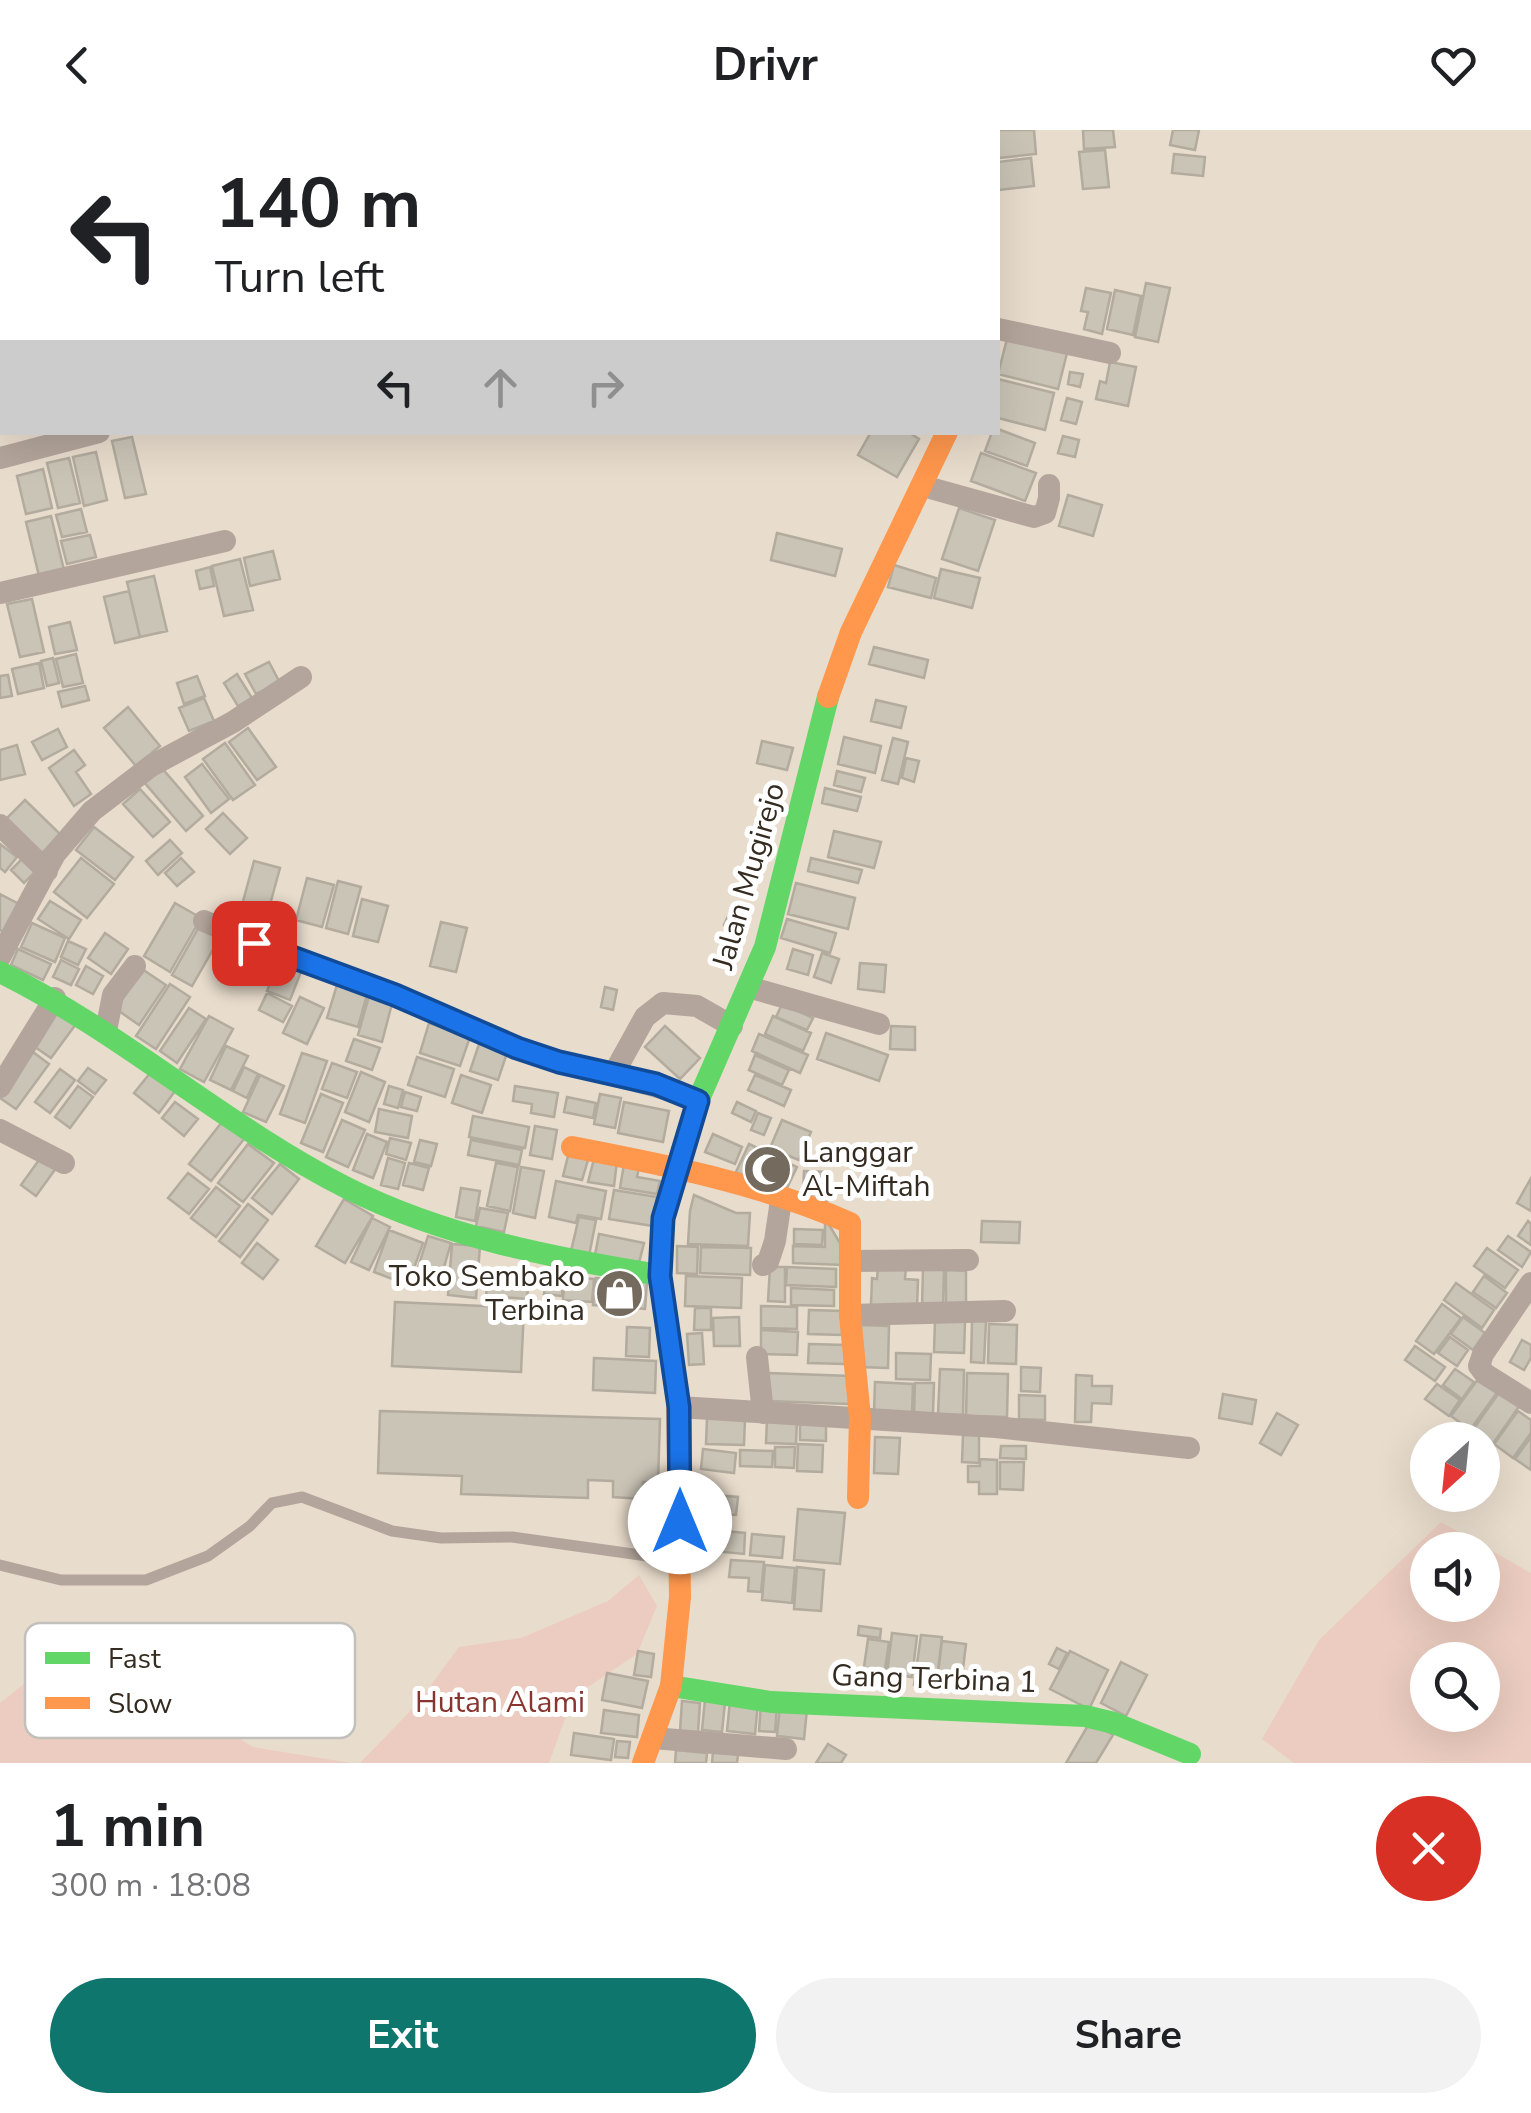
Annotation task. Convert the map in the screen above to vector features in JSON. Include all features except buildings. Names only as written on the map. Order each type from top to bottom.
[{"type":"street","points":[[1000,329],[1110,353]]},
{"type":"street","points":[[0,458],[88,435]]},
{"type":"street","name":"Jalan Mugirejo","points":[[644,1763],[671,1686],[680,1596],[679,1407],[660,1276],[663,1218],[698,1101],[766,947],[830,688],[851,632],[946,435]]},
{"type":"street","points":[[922,486],[1034,518],[1048,507],[1049,485]]},
{"type":"street","points":[[0,593],[225,541]]},
{"type":"street","points":[[0,957],[55,854],[92,810],[151,766],[233,722],[301,677]]},
{"type":"street","points":[[0,824],[47,871]]},
{"type":"street","points":[[204,921],[279,954],[395,995],[517,1048],[559,1062],[656,1084],[698,1101]]},
{"type":"street","points":[[106,1031],[113,995],[135,966]]},
{"type":"street","points":[[0,972],[56,998],[310,1168],[389,1208],[521,1248],[660,1276]]},
{"type":"street","points":[[748,987],[880,1024]]},
{"type":"street","points":[[0,1087],[56,998]]},
{"type":"street","points":[[614,1073],[645,1017],[663,1003],[697,1006],[732,1026]]},
{"type":"street","points":[[0,1130],[64,1162]]},
{"type":"street","points":[[572,1147],[677,1167],[847,1221],[851,1229],[850,1315],[860,1417],[858,1498]]},
{"type":"street","points":[[763,1265],[776,1240],[781,1200]]},
{"type":"street","points":[[851,1261],[968,1260]]},
{"type":"street","points":[[1531,1283],[1480,1366],[1531,1403]]},
{"type":"street","points":[[850,1315],[1005,1310]]},
{"type":"street","points":[[757,1356],[763,1413]]},
{"type":"street","points":[[679,1407],[996,1427],[1190,1448]]},
{"type":"street","name":"Gang Terbina 1","points":[[671,1686],[771,1702],[1085,1716],[1125,1727],[1190,1754]]},
{"type":"street","points":[[652,1738],[786,1749]]},
{"type":"lane","points":[[0,1565],[61,1580],[146,1580],[208,1556],[250,1526],[272,1503],[302,1497],[392,1531],[441,1538],[512,1536],[680,1560]]},
{"type":"green space","points":[[1441,1522],[1459,1532],[1431,1532]]},
{"type":"green space","points":[[1410,1552],[1410,1622],[1500,1622],[1500,1555],[1531,1573],[1531,1763],[1294,1763],[1262,1739],[1319,1640]]},
{"type":"green space","name":"Hutan Alami","points":[[639,1575],[657,1606],[637,1654],[573,1697],[549,1763],[360,1763],[417,1704],[459,1647],[521,1638],[608,1601]]},
{"type":"green space","points":[[25,1683],[25,1738],[238,1738],[253,1747],[351,1763],[0,1763],[0,1703]]},
{"type":"traffic: fast","points":[[677,1391],[660,1275],[663,1219],[698,1101],[765,947],[828,697]]},
{"type":"traffic: fast","points":[[0,972],[89,1023],[259,1137],[384,1205],[500,1244],[660,1275]]},
{"type":"traffic: fast","points":[[671,1686],[771,1702],[1085,1716],[1114,1723],[1190,1754]]},
{"type":"traffic: slow","points":[[828,697],[851,632],[946,435]]},
{"type":"traffic: slow","points":[[572,1147],[748,1187],[850,1223],[850,1315],[860,1417],[858,1498]]},
{"type":"traffic: slow","points":[[643,1763],[671,1686],[680,1597],[677,1391]]},
{"type":"place","name":"Langgar Al-Miftah","points":[[767,1169]]},
{"type":"place","name":"Toko Sembako Terbina","points":[[620,1293]]},
{"type":"route","points":[[254,943],[395,995],[517,1048],[559,1062],[656,1084],[698,1101],[663,1218],[660,1276],[679,1407],[680,1522]]}]
